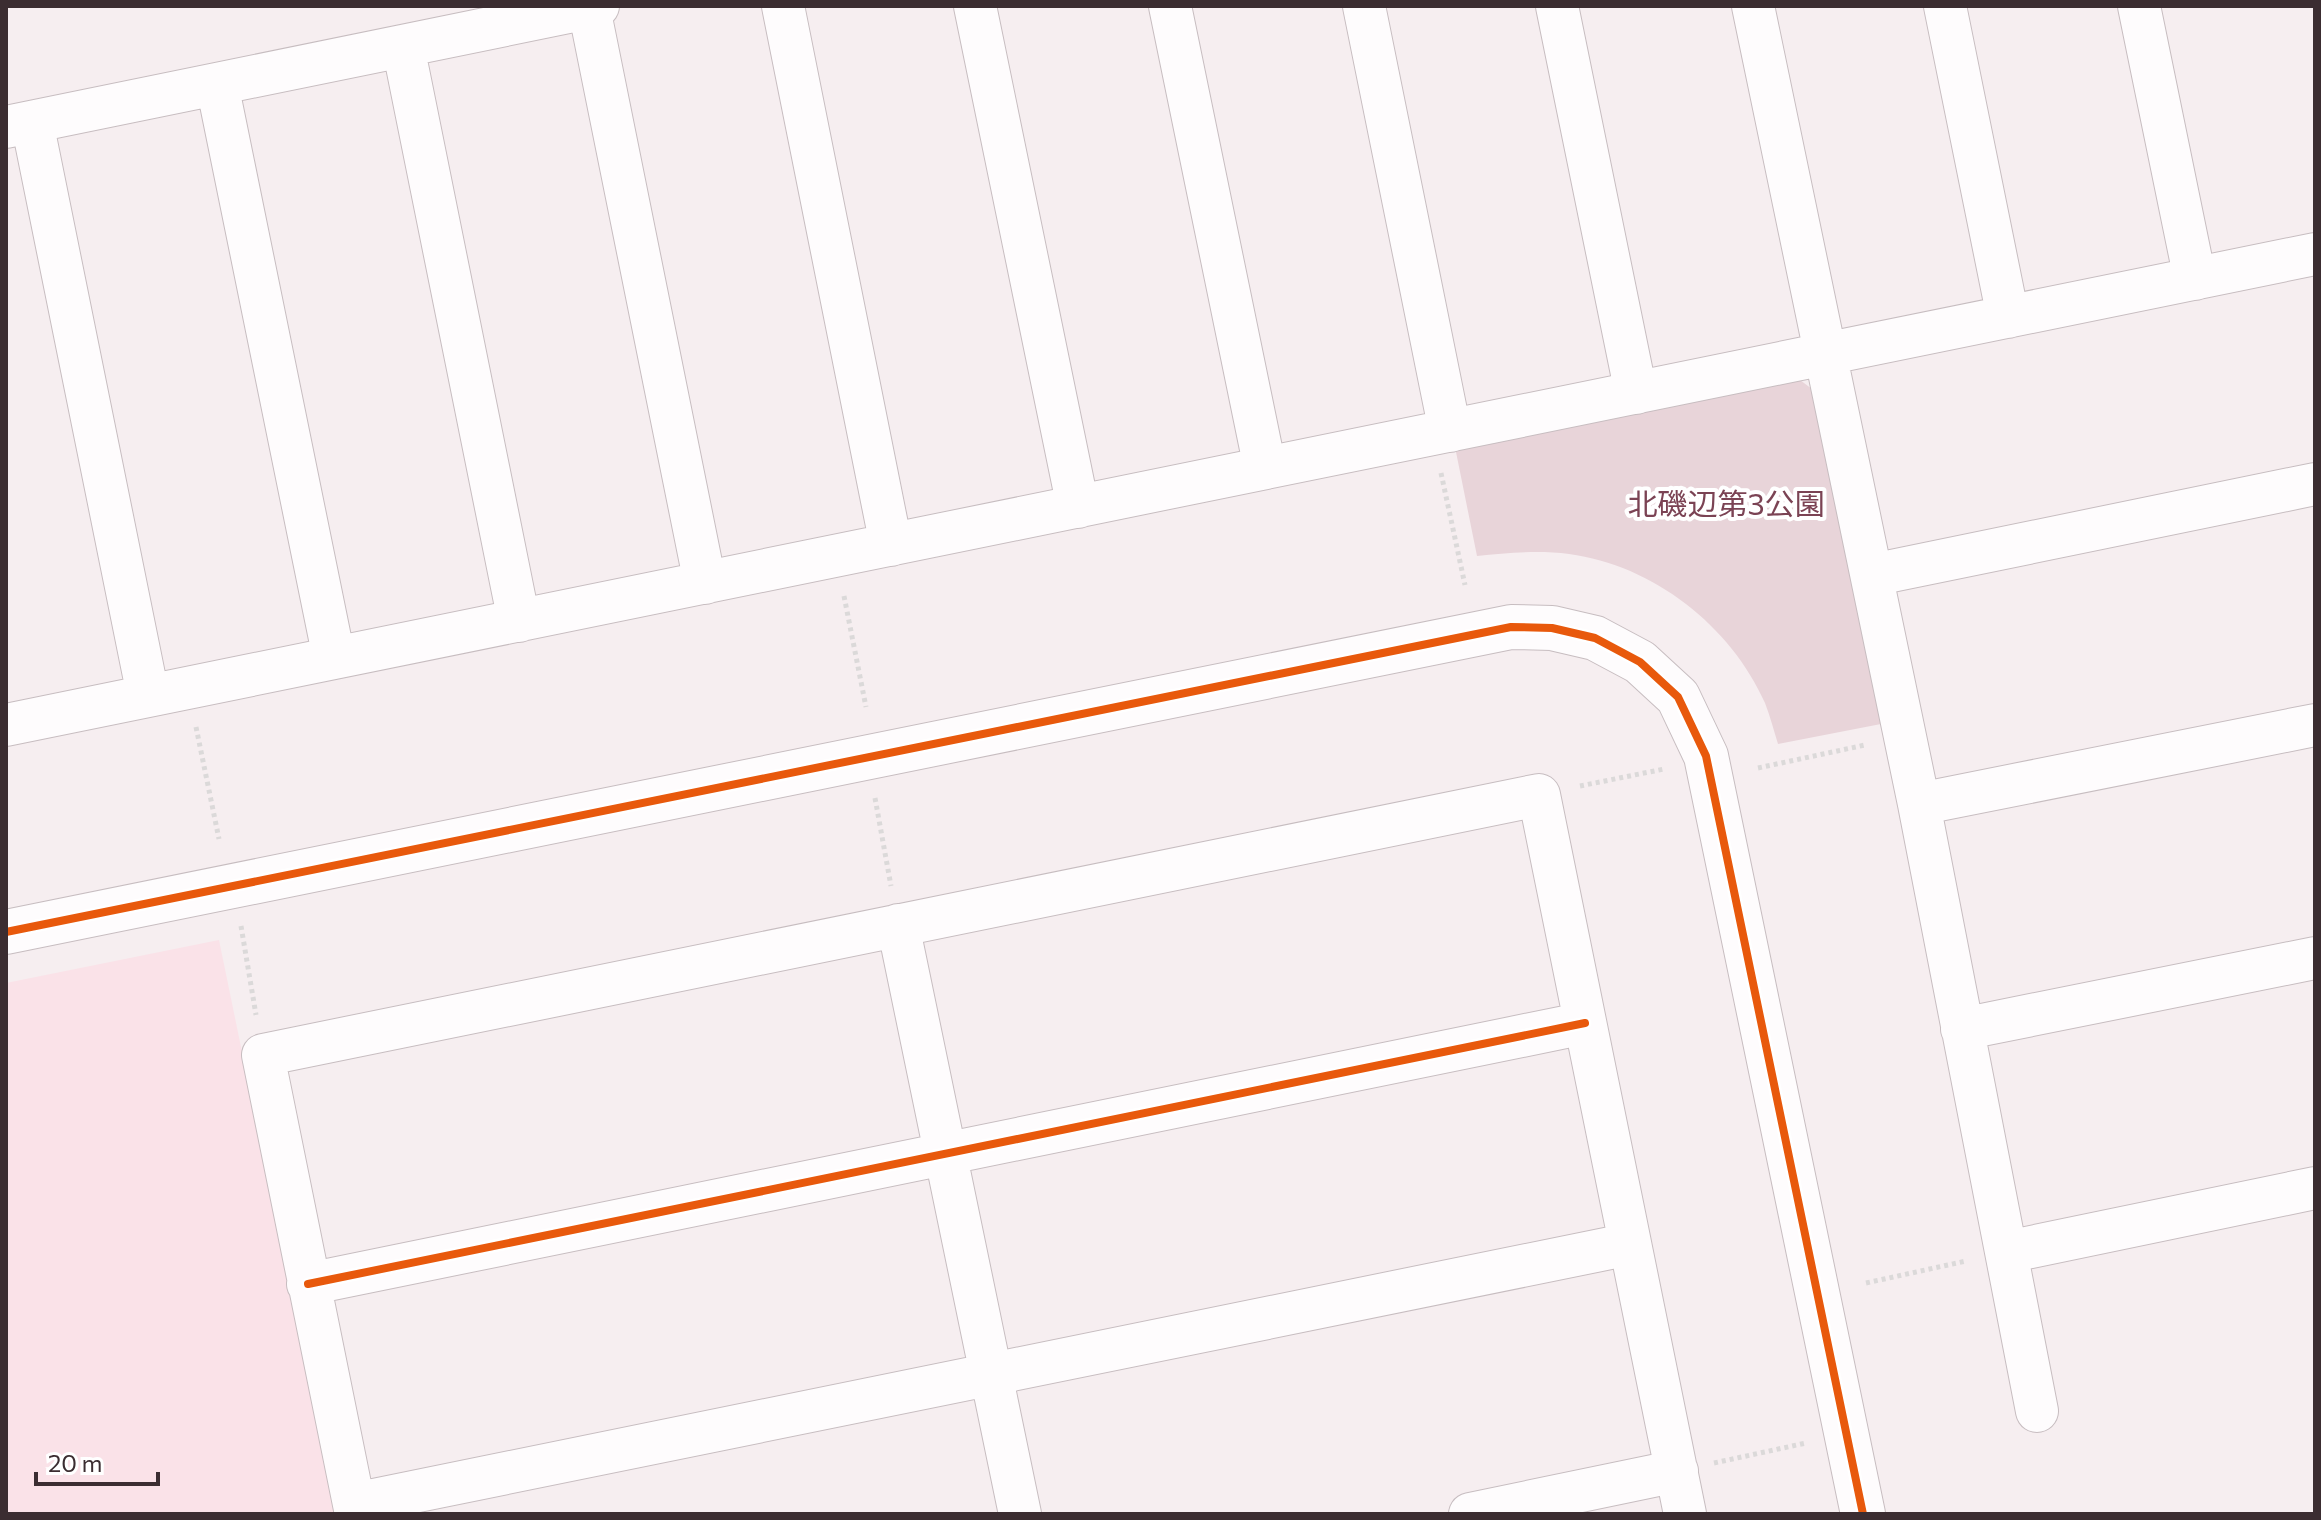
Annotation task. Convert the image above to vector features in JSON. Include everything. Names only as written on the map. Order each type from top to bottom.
[{"type":"street","points":[[783,6],[891,545]]},
{"type":"street","points":[[975,6],[1078,507]]},
{"type":"street","points":[[1170,6],[1265,468]]},
{"type":"street","points":[[1364,6],[1442,432]]},
{"type":"street","points":[[1557,6],[1636,393]]},
{"type":"street","points":[[1753,6],[1919,804],[2037,1411]]},
{"type":"street","points":[[1945,6],[2008,317]]},
{"type":"street","points":[[2139,6],[2195,279]]},
{"type":"street","points":[[168,691],[19,124],[593,7],[705,583]]},
{"type":"street","points":[[403,46],[519,621]]},
{"type":"street","points":[[217,84],[334,658]]},
{"type":"street","points":[[6,725],[2315,254]]},
{"type":"street","points":[[1872,575],[2315,484]]},
{"type":"street","points":[[6,932],[1511,627],[1552,628],[1595,638],[1640,662],[1678,697],[1706,756],[1863,1514]]},
{"type":"street","points":[[1919,804],[2315,725]]},
{"type":"street","points":[[1630,1244],[991,1374],[355,1509],[263,1055],[1539,795],[1685,1514]]},
{"type":"street","points":[[898,925],[1020,1514]]},
{"type":"street","points":[[1962,1029],[2315,958]]},
{"type":"street","points":[[308,1284],[1585,1023]]},
{"type":"street","points":[[2007,1252],[2315,1188]]},
{"type":"street","points":[[1470,1514],[1677,1471]]},
{"type":"path","points":[[1442,432],[1465,585]]},
{"type":"path","points":[[835,556],[866,707]]},
{"type":"path","points":[[168,691],[219,839]]},
{"type":"path","points":[[1758,768],[1905,737]]},
{"type":"path","points":[[1539,795],[1673,767]]},
{"type":"path","points":[[874,793],[898,925]]},
{"type":"path","points":[[240,922],[263,1055]]},
{"type":"path","points":[[1866,1283],[2007,1252]]},
{"type":"path","points":[[1677,1471],[1811,1442]]},
{"type":"shaded area","points":[[219,940],[337,1514],[6,1514],[6,983]]},
{"type":"green space","name":"北磯辺第3公園","points":[[1796,377],[1812,389],[1881,724],[1778,744],[1765,703],[1732,649],[1686,604],[1659,586],[1600,560],[1569,554],[1534,552],[1477,556],[1455,447]]},
{"type":"cycle path","points":[[6,932],[1511,627],[1552,628],[1595,638],[1640,662],[1678,697],[1706,756],[1863,1514]]},
{"type":"cycle path","points":[[308,1284],[1585,1023]]}]
